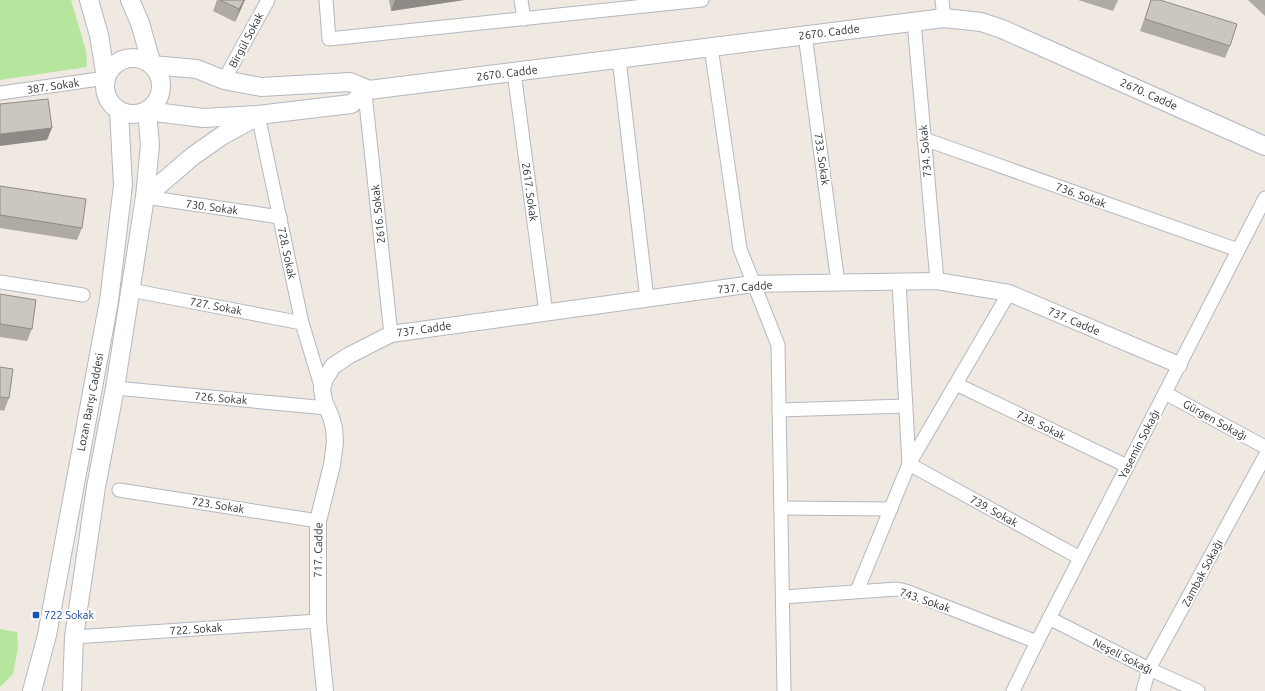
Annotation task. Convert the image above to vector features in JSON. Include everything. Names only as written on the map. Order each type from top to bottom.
[{"type":"main road","points":[[89,0],[99,35],[106,78]]},
{"type":"main road","points":[[130,0],[140,23],[152,65],[159,76],[161,89],[154,105],[147,110],[138,114],[128,114],[119,111],[113,106],[105,92],[104,84],[111,68],[118,62],[135,58],[144,60],[152,65]]},
{"type":"main road","name":"2670. Cadde","points":[[147,110],[203,118],[258,115],[351,104],[367,92],[944,18],[981,22],[1002,29],[1265,146]]},
{"type":"main road","name":"2670. Cadde","points":[[152,65],[198,69],[224,80],[261,87],[350,82],[367,92]]},
{"type":"main road","name":"Lozan Barışı Caddesi","points":[[72,691],[74,637],[96,487],[115,388],[145,197],[150,145],[147,110]]},
{"type":"main road","name":"Lozan Barışı Caddesi","points":[[32,691],[47,635],[109,301],[123,185],[119,111]]},
{"type":"main road","points":[[145,197],[193,156],[223,135],[258,115]]},
{"type":"street","name":"Birgül Sokak","points":[[224,80],[268,0]]},
{"type":"street","points":[[326,0],[329,39],[702,0]]},
{"type":"street","points":[[521,0],[524,19]]},
{"type":"street","points":[[942,0],[944,18]]},
{"type":"street","name":"734. Sokak","points":[[914,22],[937,281]]},
{"type":"street","name":"733. Sokak","points":[[805,35],[838,283]]},
{"type":"street","points":[[711,47],[740,249],[778,344],[784,691]]},
{"type":"street","points":[[619,59],[647,299]]},
{"type":"street","name":"2617. Sokak","points":[[514,72],[546,313]]},
{"type":"street","name":"387. Sokak","points":[[0,93],[106,78]]},
{"type":"street","name":"2616. Sokak","points":[[367,92],[391,334]]},
{"type":"street","name":"728. Sokak","points":[[258,115],[302,323],[322,389]]},
{"type":"street","name":"736. Sokak","points":[[924,139],[1238,250]]},
{"type":"street","name":"730. Sokak","points":[[145,197],[280,217]]},
{"type":"street","name":"Yasemin Sokağı","points":[[1013,691],[1265,198]]},
{"type":"street","name":"737. Cadde","points":[[322,389],[325,379],[333,366],[348,356],[391,334],[753,284],[937,281],[1009,293],[1179,365]]},
{"type":"street","points":[[0,282],[83,295]]},
{"type":"street","points":[[899,282],[909,464]]},
{"type":"street","name":"727. Sokak","points":[[130,290],[302,323]]},
{"type":"street","points":[[857,591],[909,464],[1009,293]]},
{"type":"street","name":"738. Sokak","points":[[956,384],[1127,466]]},
{"type":"street","name":"726. Sokak","points":[[115,388],[327,408]]},
{"type":"street","name":"717. Cadde","points":[[322,389],[324,401],[334,428],[335,442],[332,465],[318,521],[318,621],[324,691]]},
{"type":"street","name":"Gürgen Sokağı","points":[[1165,393],[1265,447]]},
{"type":"street","points":[[779,410],[906,406]]},
{"type":"street","name":"Zambak Sokağı","points":[[1143,691],[1150,669],[1265,456]]},
{"type":"street","name":"739. Sokak","points":[[909,464],[1080,558]]},
{"type":"street","name":"723. Sokak","points":[[119,490],[318,521]]},
{"type":"street","points":[[781,508],[891,509]]},
{"type":"street","name":"743. Sokak","points":[[783,597],[897,589],[906,591],[1037,642]]},
{"type":"street","name":"Neşeli Sokağı","points":[[1049,618],[1150,669],[1198,691]]},
{"type":"street","name":"722. Sokak","points":[[74,637],[318,621]]},
{"type":"green space","points":[[0,0],[71,0],[86,51],[87,67],[0,80]]},
{"type":"green space","points":[[0,629],[17,632],[18,648],[13,674],[0,687]]},
{"type":"building","points":[[220,0],[244,0],[239,9]]},
{"type":"building","points":[[1151,0],[1160,0],[1237,24],[1230,46],[1145,19]]},
{"type":"building","points":[[48,99],[52,128],[0,134],[0,104]]},
{"type":"building","points":[[0,186],[86,199],[82,228],[0,215]]},
{"type":"building","points":[[0,294],[36,300],[32,329],[0,324]]},
{"type":"building","points":[[0,367],[13,369],[9,398],[0,397]]},
{"type":"place","name":"722 Sokak","points":[[36,615]]}]
